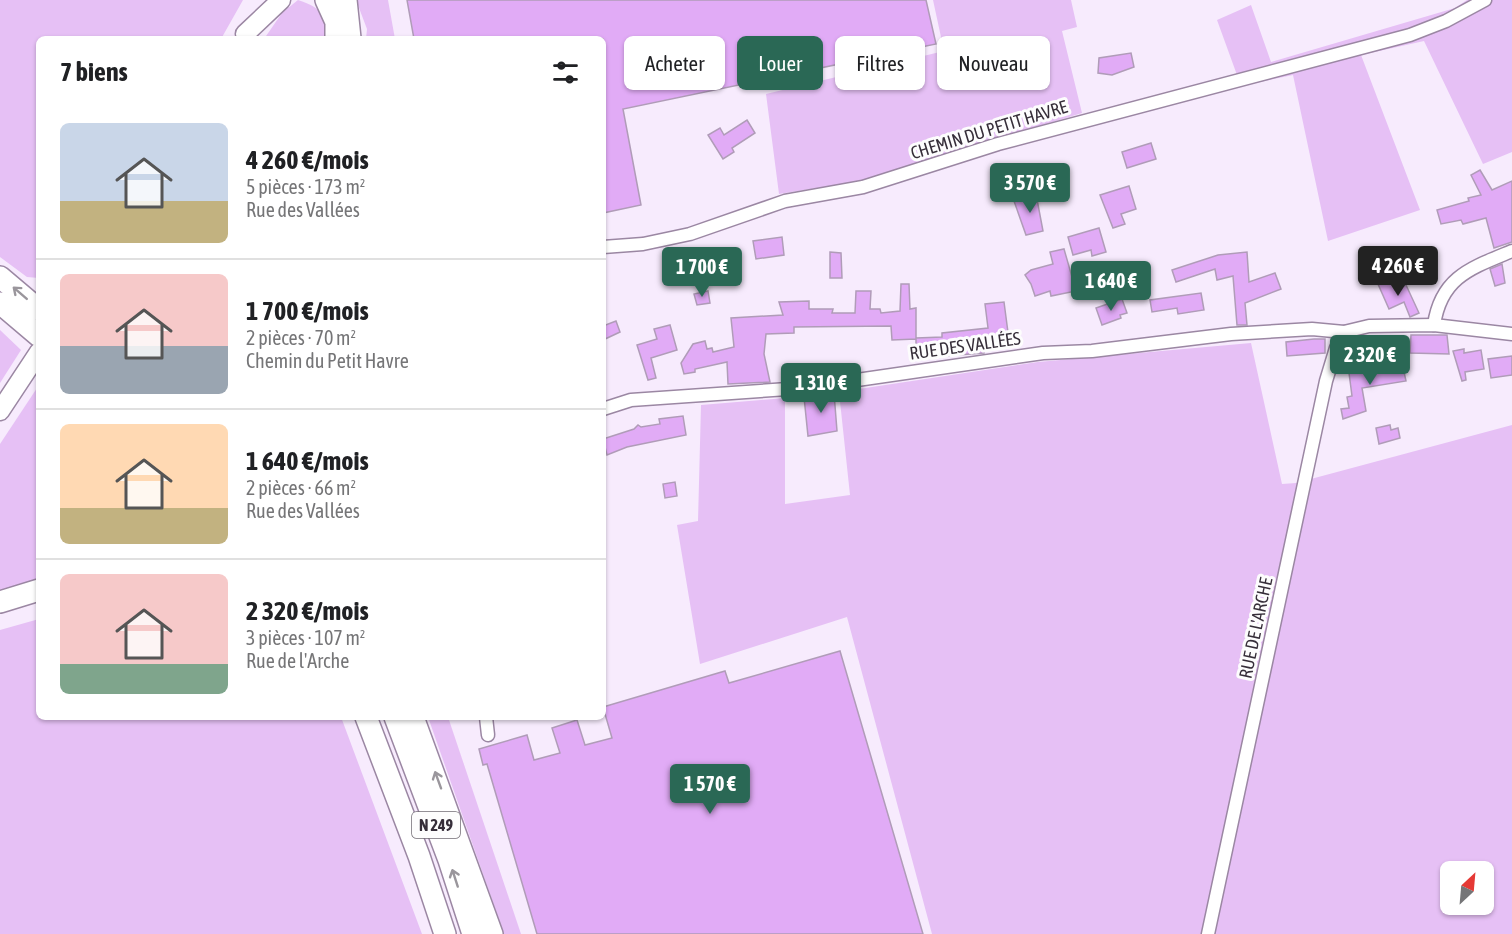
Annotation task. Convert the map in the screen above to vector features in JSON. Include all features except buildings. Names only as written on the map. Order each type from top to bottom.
[{"type":"highway","points":[[326,0],[336,22],[336,36]]},
{"type":"highway","points":[[346,0],[350,36]]},
{"type":"highway","points":[[0,277],[36,307]]},
{"type":"highway","points":[[8,310],[36,333]]},
{"type":"highway","points":[[8,310],[36,339]]},
{"type":"highway","points":[[0,602],[36,591]]},
{"type":"highway","points":[[0,616],[36,606]]},
{"type":"highway","points":[[354,720],[371,761],[388,776]]},
{"type":"highway","name":"N 249","points":[[367,720],[445,934]]},
{"type":"highway","name":"N 249","points":[[396,720],[449,860],[473,934]]},
{"type":"highway","points":[[415,720],[492,934]]},
{"type":"main road","points":[[244,36],[261,0]]},
{"type":"main road","points":[[244,36],[281,0]]},
{"type":"main road","points":[[0,411],[36,356]]},
{"type":"street","name":"CHEMIN DU PETIT HAVRE","points":[[606,247],[643,244],[690,234],[784,201],[863,187],[998,144],[1410,35],[1446,21],[1485,0]]},
{"type":"street","points":[[1434,325],[1437,305],[1450,284],[1468,271],[1512,251]]},
{"type":"street","name":"RUE DES VALLÉES","points":[[606,407],[631,400],[802,388],[1042,353],[1092,351],[1254,333],[1312,329],[1344,332],[1369,326],[1434,325],[1512,334]]},
{"type":"street","name":"RUE DE L'ARCHE","points":[[1208,934],[1326,381],[1336,348],[1344,332]]},
{"type":"street","points":[[486,720],[488,735]]},
{"type":"shaded area","points":[[0,0],[243,0],[223,36],[36,36],[36,278],[27,277],[0,257]]},
{"type":"shaded area","points":[[298,0],[313,6],[322,14],[329,36],[266,36],[282,13]]},
{"type":"shaded area","points":[[356,0],[388,0],[394,36],[366,36],[367,29]]},
{"type":"shaded area","points":[[933,0],[1071,0],[1077,27],[1062,31],[1082,113],[861,181],[779,194],[766,94],[783,90],[823,90],[823,80],[835,77],[835,90],[925,90],[925,56],[937,53],[937,90],[1050,90],[1050,36],[941,36]]},
{"type":"shaded area","points":[[1467,0],[1512,0],[1512,152],[1483,164],[1424,41],[1361,55],[1420,210],[1328,241],[1293,75],[1241,86],[1217,20],[1251,5],[1271,62],[1455,8]]},
{"type":"shaded area","points":[[0,330],[21,350],[0,383]]},
{"type":"shaded area","points":[[1251,343],[1282,484],[1296,483],[1512,425],[1512,934],[932,934],[847,617],[700,664],[677,525],[698,521],[701,405],[785,398],[785,504],[850,495],[839,392],[1038,362]]},
{"type":"shaded area","points":[[36,390],[36,580],[0,592],[0,444]]},
{"type":"shaded area","points":[[36,620],[36,720],[342,720],[422,934],[0,934],[0,630]]},
{"type":"shaded area","points":[[429,720],[449,720],[521,934],[504,934]]}]
